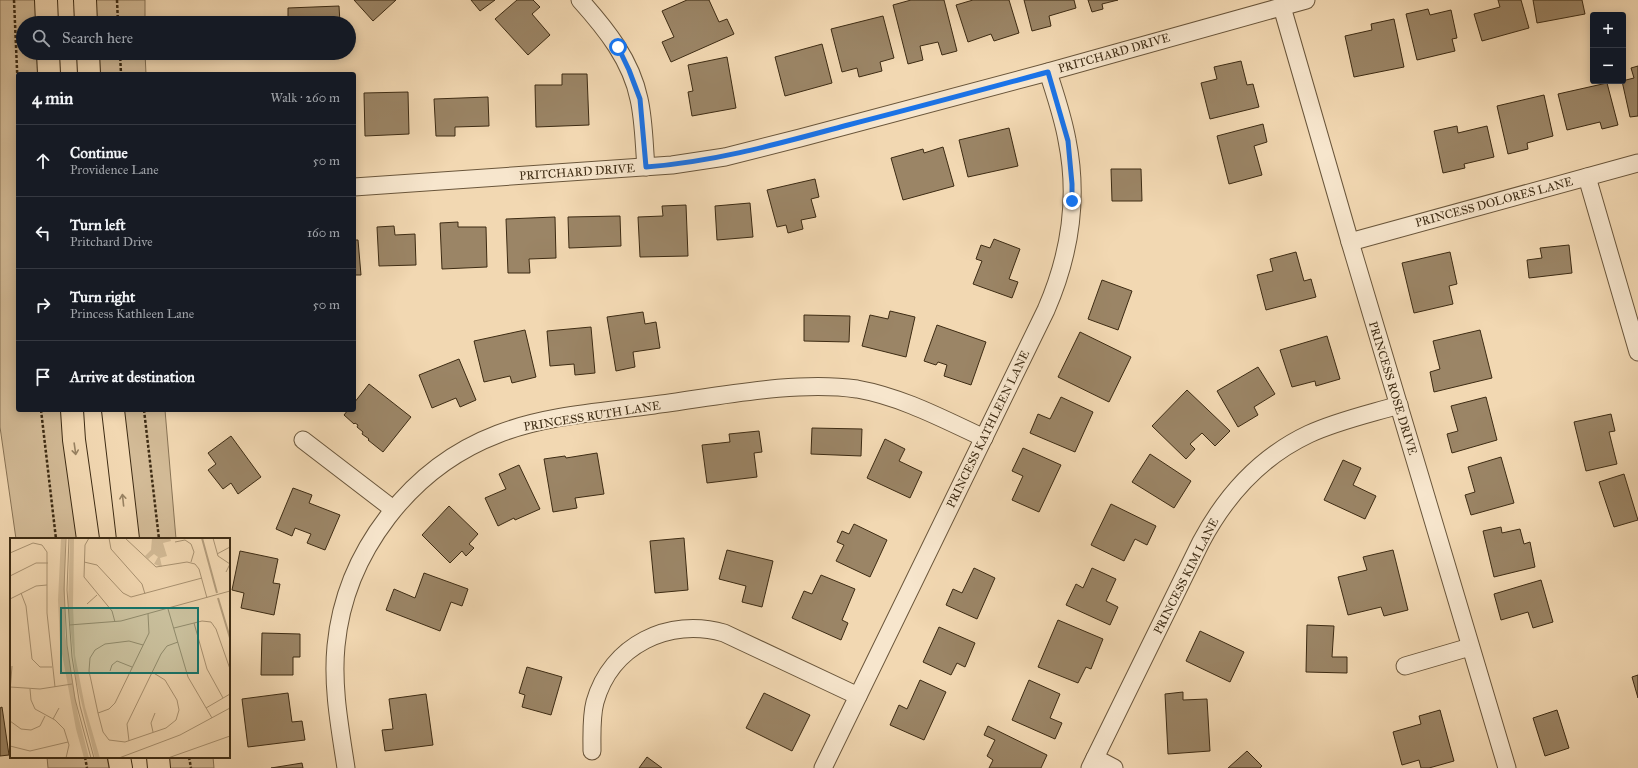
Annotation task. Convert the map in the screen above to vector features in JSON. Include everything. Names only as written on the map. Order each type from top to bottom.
[{"type":"main road","points":[[46,0],[47,16]]},
{"type":"main road","points":[[85,0],[86,16]]},
{"type":"main road","points":[[48,60],[49,72]]},
{"type":"main road","points":[[88,60],[89,72]]},
{"type":"main road","points":[[72,412],[74,440],[88,538]]},
{"type":"main road","points":[[113,412],[128,538]]},
{"type":"main road","points":[[119,758],[121,768]]},
{"type":"main road","points":[[158,758],[159,768]]},
{"type":"street","points":[[580,0],[611,37],[629,70],[640,99],[646,167]]},
{"type":"street","name":"PRITCHARD DRIVE","points":[[356,187],[646,167],[725,157],[1048,72],[1306,0]]},
{"type":"street","name":"PRINCESS ROSE DRIVE","points":[[1282,7],[1398,405],[1507,768]]},
{"type":"street","name":"PRINCESS KATHLEEN LANE","points":[[823,768],[1046,310],[1060,274],[1068,245],[1072,216],[1072,184],[1065,130],[1048,72]]},
{"type":"street","name":"PRINCESS DOLORES LANE","points":[[1350,242],[1638,163]]},
{"type":"street","points":[[1586,177],[1638,352]]},
{"type":"street","name":"PRINCESS RUTH LANE","points":[[346,768],[336,692],[335,654],[338,630],[348,594],[360,563],[373,539],[393,509],[422,480],[452,458],[482,441],[514,428],[550,420],[763,390],[823,387],[872,393],[916,407],[984,438]]},
{"type":"street","name":"PRINCESS KIM LANE","points":[[1093,763],[1201,542],[1218,513],[1238,487],[1249,475],[1273,455],[1309,434],[1332,425],[1398,405]]},
{"type":"street","points":[[303,440],[393,509]]},
{"type":"street","points":[[592,751],[595,703],[609,673],[634,646],[658,634],[670,630],[692,628],[713,630],[724,633],[858,696]]},
{"type":"street","points":[[1405,666],[1470,647]]},
{"type":"street","points":[[1093,763],[1114,768]]},
{"type":"path","points":[[14,0],[16,46]]},
{"type":"path","points":[[117,0],[118,16]]},
{"type":"path","points":[[17,60],[17,72]]},
{"type":"path","points":[[120,60],[121,72]]},
{"type":"path","points":[[41,412],[56,538]]},
{"type":"path","points":[[144,412],[159,538]]},
{"type":"path","points":[[85,758],[87,768]]},
{"type":"path","points":[[190,758],[191,768]]},
{"type":"shaded area","points":[[0,0],[35,0],[36,16],[16,16],[16,60],[37,60],[38,72],[16,72],[16,412],[63,412],[77,538],[16,538],[0,427]]},
{"type":"shaded area","points":[[94,0],[145,0],[145,16],[95,16]]},
{"type":"shaded area","points":[[96,60],[145,60],[146,72],[97,72]]},
{"type":"shaded area","points":[[122,412],[165,412],[176,538],[136,538]]},
{"type":"shaded area","points":[[47,758],[107,758],[109,768],[48,768]]},
{"type":"shaded area","points":[[166,758],[213,758],[214,768],[168,768]]},
{"type":"building","points":[[354,0],[396,0],[373,21]]},
{"type":"building","points":[[471,0],[495,0],[480,11]]},
{"type":"building","points":[[517,0],[533,0],[540,7],[532,14],[550,35],[528,55],[495,19]]},
{"type":"building","points":[[687,0],[709,0],[719,22],[727,19],[734,34],[671,62],[662,42],[674,37],[662,11]]},
{"type":"building","points":[[911,0],[944,0],[957,51],[942,55],[938,42],[920,46],[923,60],[908,64],[893,5]]},
{"type":"building","points":[[973,0],[1009,0],[1019,33],[994,41],[991,34],[968,42],[956,5]]},
{"type":"building","points":[[1024,0],[1074,0],[1076,8],[1049,16],[1051,26],[1032,31]]},
{"type":"building","points":[[1088,0],[1118,0],[1102,4],[1103,9],[1092,12]]},
{"type":"building","points":[[1498,0],[1521,0],[1529,28],[1482,41],[1474,14],[1500,7]]},
{"type":"building","points":[[1533,0],[1582,0],[1585,14],[1537,23]]},
{"type":"building","points":[[339,6],[340,16],[288,16],[288,8]]},
{"type":"building","points":[[1428,9],[1430,15],[1451,10],[1457,38],[1452,39],[1455,51],[1417,60],[1406,14]]},
{"type":"building","points":[[883,16],[894,58],[880,62],[882,71],[859,77],[857,68],[842,72],[831,29]]},
{"type":"building","points":[[1394,19],[1404,67],[1354,77],[1345,36],[1372,30],[1371,24]]},
{"type":"building","points":[[822,44],[832,83],[785,96],[775,57]]},
{"type":"building","points":[[727,57],[736,108],[692,116],[688,92],[693,91],[688,65]]},
{"type":"building","points":[[1241,61],[1247,85],[1253,84],[1259,107],[1210,119],[1201,83],[1217,79],[1214,67]]},
{"type":"building","points":[[1638,66],[1638,116],[1630,117],[1623,84],[1626,84],[1626,80],[1634,78],[1631,68]]},
{"type":"building","points":[[562,74],[587,74],[589,125],[536,127],[535,85],[562,85]]},
{"type":"building","points":[[1607,84],[1618,125],[1602,129],[1600,122],[1567,130],[1558,94]]},
{"type":"building","points":[[408,92],[409,134],[365,136],[364,93]]},
{"type":"building","points":[[1544,95],[1553,136],[1527,143],[1528,149],[1508,154],[1497,106]]},
{"type":"building","points":[[488,97],[489,126],[455,127],[455,136],[436,136],[434,99]]},
{"type":"building","points":[[1263,124],[1267,142],[1254,146],[1262,175],[1229,184],[1217,136]]},
{"type":"building","points":[[1457,126],[1458,133],[1487,126],[1494,157],[1464,164],[1465,168],[1443,173],[1434,131]]},
{"type":"building","points":[[1009,128],[1018,166],[968,177],[959,140]]},
{"type":"building","points":[[943,147],[954,186],[903,200],[891,158],[923,149],[924,153]]},
{"type":"building","points":[[1111,169],[1141,169],[1142,201],[1112,201]]},
{"type":"building","points":[[815,179],[819,197],[811,199],[816,217],[801,220],[803,229],[788,233],[786,225],[777,227],[767,190]]},
{"type":"building","points":[[750,203],[753,237],[717,240],[715,206]]},
{"type":"building","points":[[686,205],[688,256],[640,257],[638,217],[663,216],[662,206]]},
{"type":"building","points":[[620,216],[621,246],[569,248],[568,217]]},
{"type":"building","points":[[555,217],[556,258],[529,259],[530,273],[508,273],[506,219]]},
{"type":"building","points":[[458,222],[458,227],[486,227],[487,267],[442,269],[440,223]]},
{"type":"building","points":[[394,226],[395,235],[415,234],[416,265],[379,266],[377,227]]},
{"type":"building","points":[[994,239],[1020,249],[1009,279],[1018,282],[1012,298],[973,284],[982,261],[976,259],[981,245],[990,248]]},
{"type":"building","points":[[356,240],[358,240],[361,275],[356,275]]},
{"type":"building","points":[[1569,245],[1572,273],[1529,278],[1527,260],[1542,258],[1540,248]]},
{"type":"building","points":[[1296,252],[1304,281],[1311,279],[1316,297],[1266,310],[1257,275],[1273,271],[1270,259]]},
{"type":"building","points":[[1450,252],[1457,284],[1449,286],[1453,304],[1414,313],[1402,263]]},
{"type":"building","points":[[1102,280],[1132,291],[1118,330],[1088,319]]},
{"type":"building","points":[[890,311],[915,317],[906,357],[862,346],[870,315],[888,319]]},
{"type":"building","points":[[643,312],[645,324],[656,322],[660,348],[633,352],[635,367],[616,371],[607,317]]},
{"type":"building","points":[[804,315],[850,316],[849,342],[804,341]]},
{"type":"building","points":[[937,325],[986,342],[971,385],[944,376],[947,365],[938,362],[936,365],[924,361]]},
{"type":"building","points":[[591,327],[595,373],[575,375],[574,364],[550,366],[547,331]]},
{"type":"building","points":[[525,330],[536,377],[512,383],[510,376],[484,382],[474,341]]},
{"type":"building","points":[[1480,330],[1492,378],[1434,392],[1430,372],[1440,369],[1433,341]]},
{"type":"building","points":[[1080,332],[1131,357],[1109,402],[1058,377]]},
{"type":"building","points":[[1327,336],[1340,379],[1316,386],[1315,381],[1292,387],[1280,350]]},
{"type":"building","points":[[459,359],[476,400],[460,407],[456,398],[432,408],[419,375]]},
{"type":"building","points":[[1258,367],[1275,394],[1254,407],[1258,415],[1238,427],[1217,391]]},
{"type":"building","points":[[369,384],[411,417],[383,452],[362,434],[363,432],[357,427],[358,425],[355,423],[354,424],[344,415],[346,412],[356,412],[356,400]]},
{"type":"building","points":[[1187,390],[1230,431],[1215,446],[1202,433],[1190,444],[1195,449],[1186,459],[1152,426]]},
{"type":"building","points":[[1061,397],[1093,412],[1075,452],[1030,433],[1038,414],[1050,419]]},
{"type":"building","points":[[1486,397],[1497,440],[1452,453],[1447,434],[1458,431],[1451,406]]},
{"type":"building","points":[[1611,414],[1615,431],[1609,432],[1617,464],[1586,471],[1574,422]]},
{"type":"building","points":[[812,428],[862,429],[861,456],[811,454]]},
{"type":"building","points":[[759,431],[762,452],[754,453],[757,477],[707,483],[702,445],[730,442],[729,434]]},
{"type":"building","points":[[231,436],[261,477],[238,494],[231,483],[223,489],[208,470],[216,464],[208,453]]},
{"type":"building","points":[[885,439],[905,449],[899,461],[922,472],[910,498],[867,478]]},
{"type":"building","points":[[1023,448],[1061,465],[1039,512],[1012,500],[1023,476],[1012,471]]},
{"type":"building","points":[[597,453],[604,494],[575,498],[577,508],[553,512],[544,459],[565,456],[566,458]]},
{"type":"building","points":[[1150,454],[1191,481],[1174,508],[1132,482]]},
{"type":"building","points":[[1501,457],[1514,503],[1471,515],[1465,495],[1475,492],[1468,467]]},
{"type":"building","points":[[1343,460],[1361,468],[1353,485],[1376,496],[1365,519],[1324,500]]},
{"type":"building","points":[[519,465],[540,509],[515,520],[514,518],[498,526],[485,498],[506,489],[499,474]]},
{"type":"building","points":[[1624,474],[1638,520],[1614,527],[1599,482]]},
{"type":"building","points":[[293,488],[312,495],[309,503],[340,515],[325,550],[307,543],[311,534],[295,528],[292,536],[276,529]]},
{"type":"building","points":[[1111,504],[1156,526],[1147,545],[1135,539],[1124,561],[1091,545]]},
{"type":"building","points":[[449,506],[478,534],[469,544],[474,548],[466,556],[462,551],[450,563],[422,535]]},
{"type":"building","points":[[854,524],[887,540],[870,577],[836,561],[844,545],[837,542],[842,531],[849,534]]},
{"type":"building","points":[[1501,527],[1502,533],[1520,529],[1524,544],[1530,542],[1535,567],[1494,577],[1483,531]]},
{"type":"building","points":[[684,538],[688,590],[655,593],[650,541]]},
{"type":"building","points":[[727,550],[773,561],[762,607],[742,602],[746,586],[719,579]]},
{"type":"building","points":[[1393,550],[1408,610],[1384,616],[1381,607],[1348,615],[1338,577],[1367,570],[1363,557]]},
{"type":"building","points":[[240,551],[278,559],[273,583],[280,584],[274,615],[241,608],[244,593],[232,590]]},
{"type":"building","points":[[974,568],[995,578],[977,619],[946,605],[953,589],[962,593]]},
{"type":"building","points":[[1092,568],[1116,579],[1106,601],[1118,607],[1110,625],[1066,605],[1076,584],[1083,588]]},
{"type":"building","points":[[424,573],[468,589],[462,606],[451,602],[440,631],[386,610],[394,589],[415,598]]},
{"type":"building","points":[[821,575],[855,589],[842,620],[848,623],[841,640],[792,618],[804,591],[812,594]]},
{"type":"building","points":[[1541,580],[1553,622],[1533,628],[1528,612],[1501,620],[1494,594]]},
{"type":"building","points":[[1058,620],[1103,639],[1091,669],[1086,667],[1078,683],[1038,667]]},
{"type":"building","points":[[1307,625],[1334,626],[1332,657],[1347,657],[1347,673],[1306,672]]},
{"type":"building","points":[[939,627],[975,643],[965,667],[957,663],[951,675],[923,662]]},
{"type":"building","points":[[1200,631],[1244,652],[1230,682],[1186,661]]},
{"type":"building","points":[[262,633],[300,634],[300,657],[293,657],[293,675],[261,675]]},
{"type":"building","points":[[527,667],[562,677],[551,715],[522,707],[525,695],[519,693]]},
{"type":"building","points":[[1638,675],[1638,698],[1632,677]]},
{"type":"building","points":[[920,680],[946,692],[924,740],[890,725],[899,705],[907,709]]},
{"type":"building","points":[[1029,680],[1060,694],[1050,718],[1062,723],[1055,739],[1012,720]]},
{"type":"building","points":[[1183,692],[1183,700],[1207,699],[1210,751],[1168,754],[1165,694]]},
{"type":"building","points":[[288,693],[292,722],[302,721],[305,740],[248,747],[242,699]]},
{"type":"building","points":[[764,693],[810,715],[792,751],[746,728]]},
{"type":"building","points":[[426,694],[433,745],[385,751],[382,730],[393,729],[389,699]]},
{"type":"building","points":[[2,707],[9,755],[0,756],[0,708]]},
{"type":"building","points":[[1440,710],[1454,761],[1429,768],[1421,768],[1419,760],[1402,765],[1393,732],[1421,724],[1419,716]]},
{"type":"building","points":[[1557,710],[1569,748],[1545,756],[1533,718]]},
{"type":"building","points":[[988,726],[1047,755],[1041,768],[989,768],[993,760],[987,756],[995,740],[984,735]]},
{"type":"building","points":[[1247,751],[1262,766],[1260,768],[1228,768]]},
{"type":"building","points":[[647,757],[662,768],[639,768]]},
{"type":"building","points":[[302,763],[303,768],[271,768]]},
{"type":"route","points":[[618,47],[624,58],[640,99],[646,167],[672,165],[725,157],[1048,72],[1068,141],[1072,201]]}]
